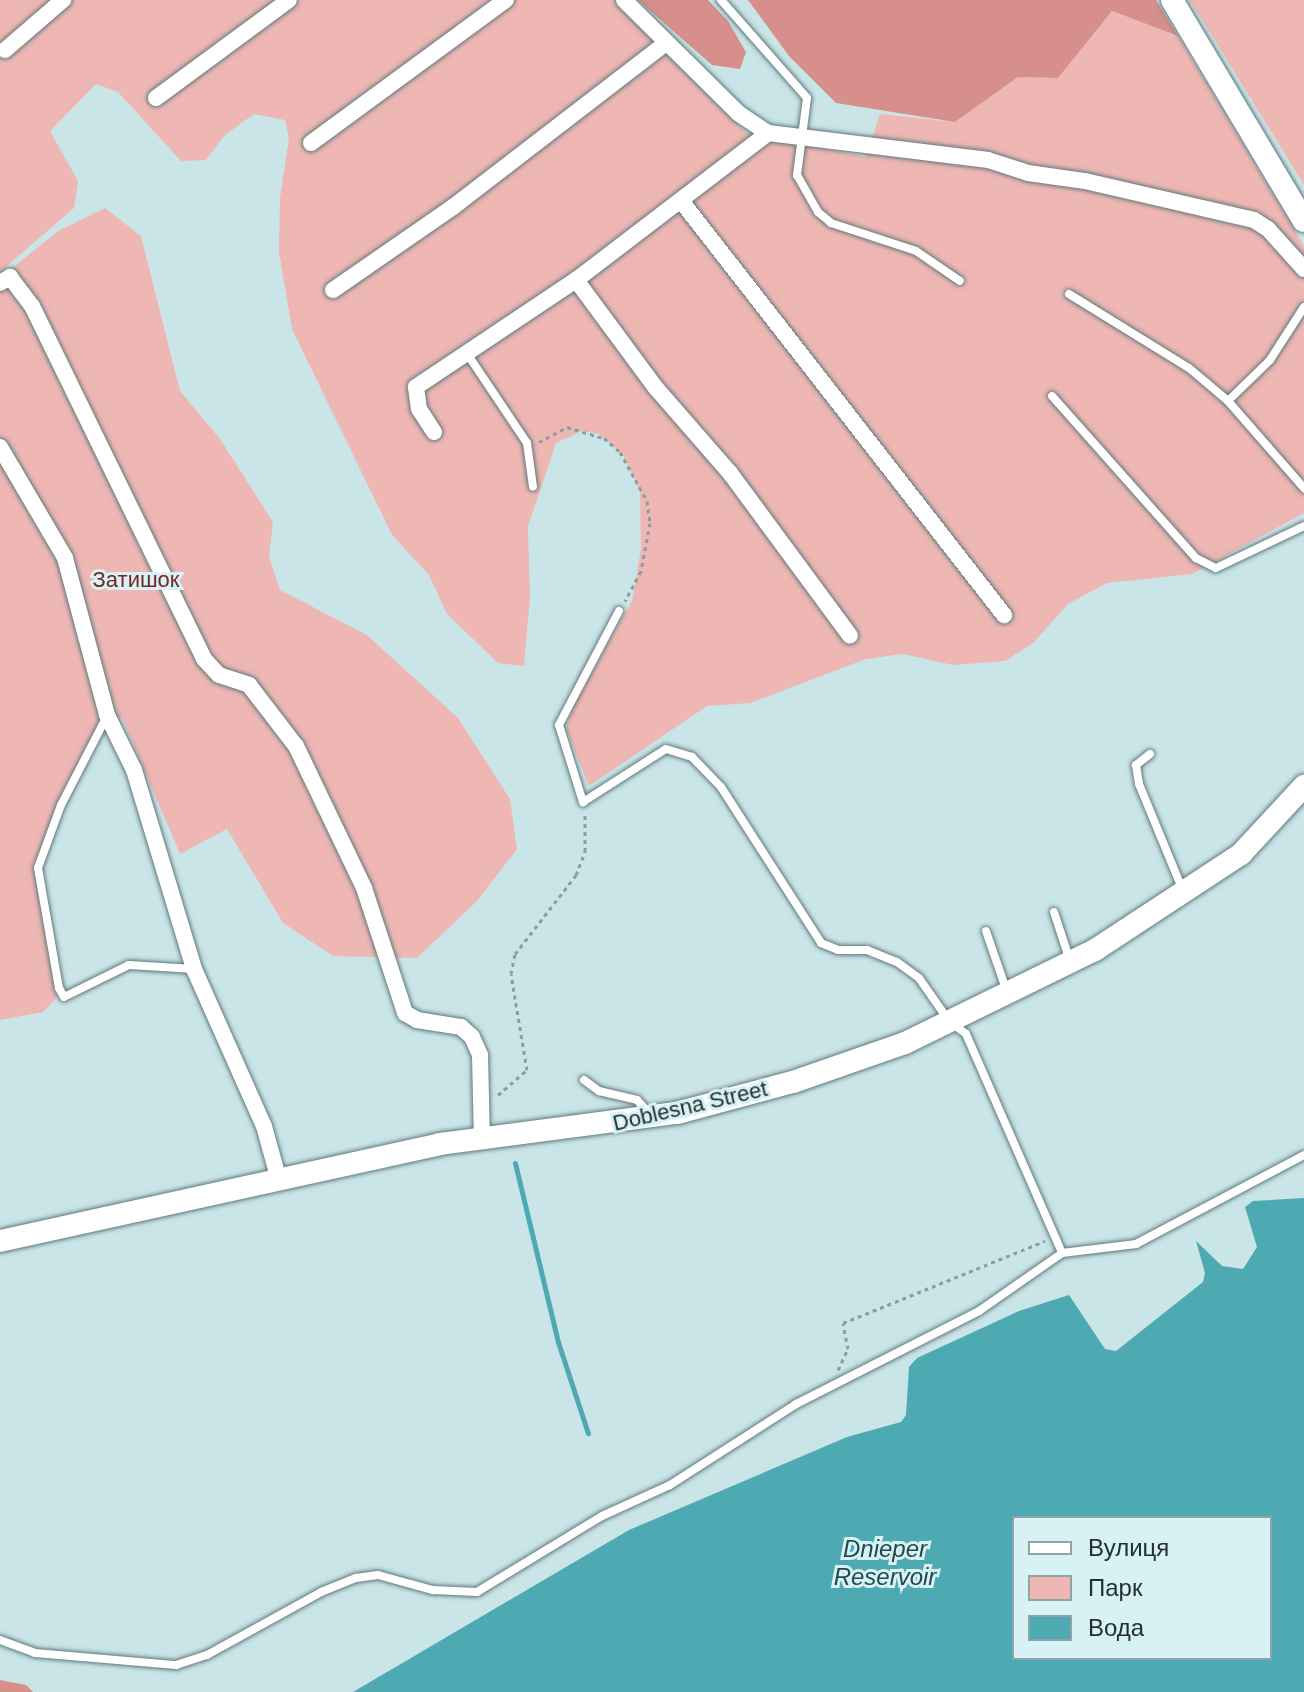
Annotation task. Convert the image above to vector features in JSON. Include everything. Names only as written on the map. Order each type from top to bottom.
[{"type":"street","points":[[5,50],[63,0]]},
{"type":"street","points":[[156,98],[289,0]]},
{"type":"street","points":[[311,143],[506,0]]},
{"type":"street","points":[[624,0],[738,113],[768,133],[802,134],[933,157],[988,160],[1028,173],[1085,181],[1254,220],[1268,229],[1304,269]]},
{"type":"street","points":[[1172,0],[1304,221]]},
{"type":"street","points":[[333,290],[453,207],[666,43]]},
{"type":"street","points":[[434,432],[419,409],[416,387],[576,280],[682,202],[768,133]]},
{"type":"street","points":[[682,202],[1004,615]]},
{"type":"street","points":[[0,283],[10,277],[32,306],[204,659],[219,675],[249,685],[296,746],[364,888],[405,1013],[417,1020],[461,1027],[472,1037],[480,1055],[485,1110],[482,1140]]},
{"type":"street","points":[[576,280],[656,388],[739,485],[850,636]]},
{"type":"street","points":[[0,447],[65,558],[107,715],[138,784],[194,969],[264,1126],[278,1177]]},
{"type":"street","name":"Doblesna Street","points":[[0,1241],[278,1177],[482,1140],[652,1117],[793,1082],[905,1043],[1070,962],[1183,892],[1241,854],[1304,786]]},
{"type":"lane","points":[[721,0],[807,98],[797,175],[818,212],[831,223],[916,251],[960,281]]},
{"type":"lane","points":[[1069,294],[1189,368],[1228,401],[1304,488]]},
{"type":"lane","points":[[1228,401],[1270,360],[1304,307]]},
{"type":"lane","points":[[468,355],[527,443],[533,487]]},
{"type":"lane","points":[[1052,396],[1196,558],[1216,568],[1304,526]]},
{"type":"lane","points":[[619,611],[559,725],[583,802],[666,749],[692,757],[721,787],[821,943],[838,950],[867,950],[897,962],[919,978],[949,1021],[966,1034],[1062,1253]]},
{"type":"lane","points":[[107,715],[61,805],[38,868],[59,988],[64,997],[129,965],[194,969]]},
{"type":"lane","points":[[1150,754],[1136,765],[1139,784],[1183,892]]},
{"type":"lane","points":[[1054,912],[1070,962]]},
{"type":"lane","points":[[986,931],[1008,993]]},
{"type":"lane","points":[[584,1080],[599,1091],[643,1104],[652,1117]]},
{"type":"lane","points":[[0,1640],[35,1653],[176,1665],[207,1655],[321,1592],[356,1578],[378,1575],[433,1590],[477,1592],[602,1516],[670,1485],[728,1443],[832,1385],[861,1375],[979,1311],[1062,1253],[1136,1244],[1304,1155]]},
{"type":"path","points":[[527,443],[567,427],[604,438],[620,452],[640,489],[650,523],[641,571],[619,611]]},
{"type":"path","points":[[485,1110],[510,1080],[527,1070],[511,974],[515,954],[576,875],[585,851],[583,802]]},
{"type":"path","points":[[832,1385],[848,1349],[843,1323],[1054,1235]]},
{"type":"green space","points":[[0,0],[615,0],[746,133],[866,157],[880,114],[955,122],[1018,77],[1058,78],[1112,11],[1178,36],[1304,246],[1304,513],[1192,574],[1107,583],[1068,604],[1033,643],[1005,661],[953,665],[903,654],[866,659],[750,703],[707,706],[589,786],[566,729],[572,708],[632,601],[641,549],[640,492],[623,455],[599,434],[582,431],[556,443],[528,526],[530,597],[524,666],[498,663],[447,614],[429,575],[392,535],[292,329],[279,252],[280,197],[289,139],[285,120],[254,114],[225,135],[206,160],[181,161],[118,92],[96,84],[50,131],[78,181],[74,208],[0,272]]},
{"type":"green space","points":[[1189,0],[1304,0],[1304,185],[1203,21]]},
{"type":"green space","name":"Затишок","points":[[105,208],[141,236],[180,391],[220,439],[273,522],[269,557],[280,590],[367,635],[458,718],[510,799],[517,849],[477,901],[417,958],[333,956],[283,923],[227,829],[180,854],[122,717],[89,742],[34,867],[57,997],[43,1012],[0,1020],[0,278],[58,231]]},
{"type":"shaded area","points":[[638,0],[708,0],[728,21],[746,52],[740,69],[712,65]]},
{"type":"shaded area","points":[[748,0],[1156,0],[1178,36],[1112,11],[1058,78],[1018,77],[955,122],[836,103],[789,56]]},
{"type":"shaded area","points":[[0,1680],[26,1685],[33,1692],[0,1692]]},
{"type":"water","name":"Dnieper Reservoir","points":[[1304,1198],[1304,1692],[353,1692],[629,1530],[847,1437],[901,1422],[906,1415],[909,1367],[917,1358],[1019,1311],[1069,1295],[1105,1349],[1116,1351],[1203,1282],[1205,1273],[1196,1241],[1222,1266],[1243,1269],[1257,1247],[1245,1207],[1253,1201]]},
{"type":"waterway","points":[[515,1163],[558,1342],[588,1433]]}]
